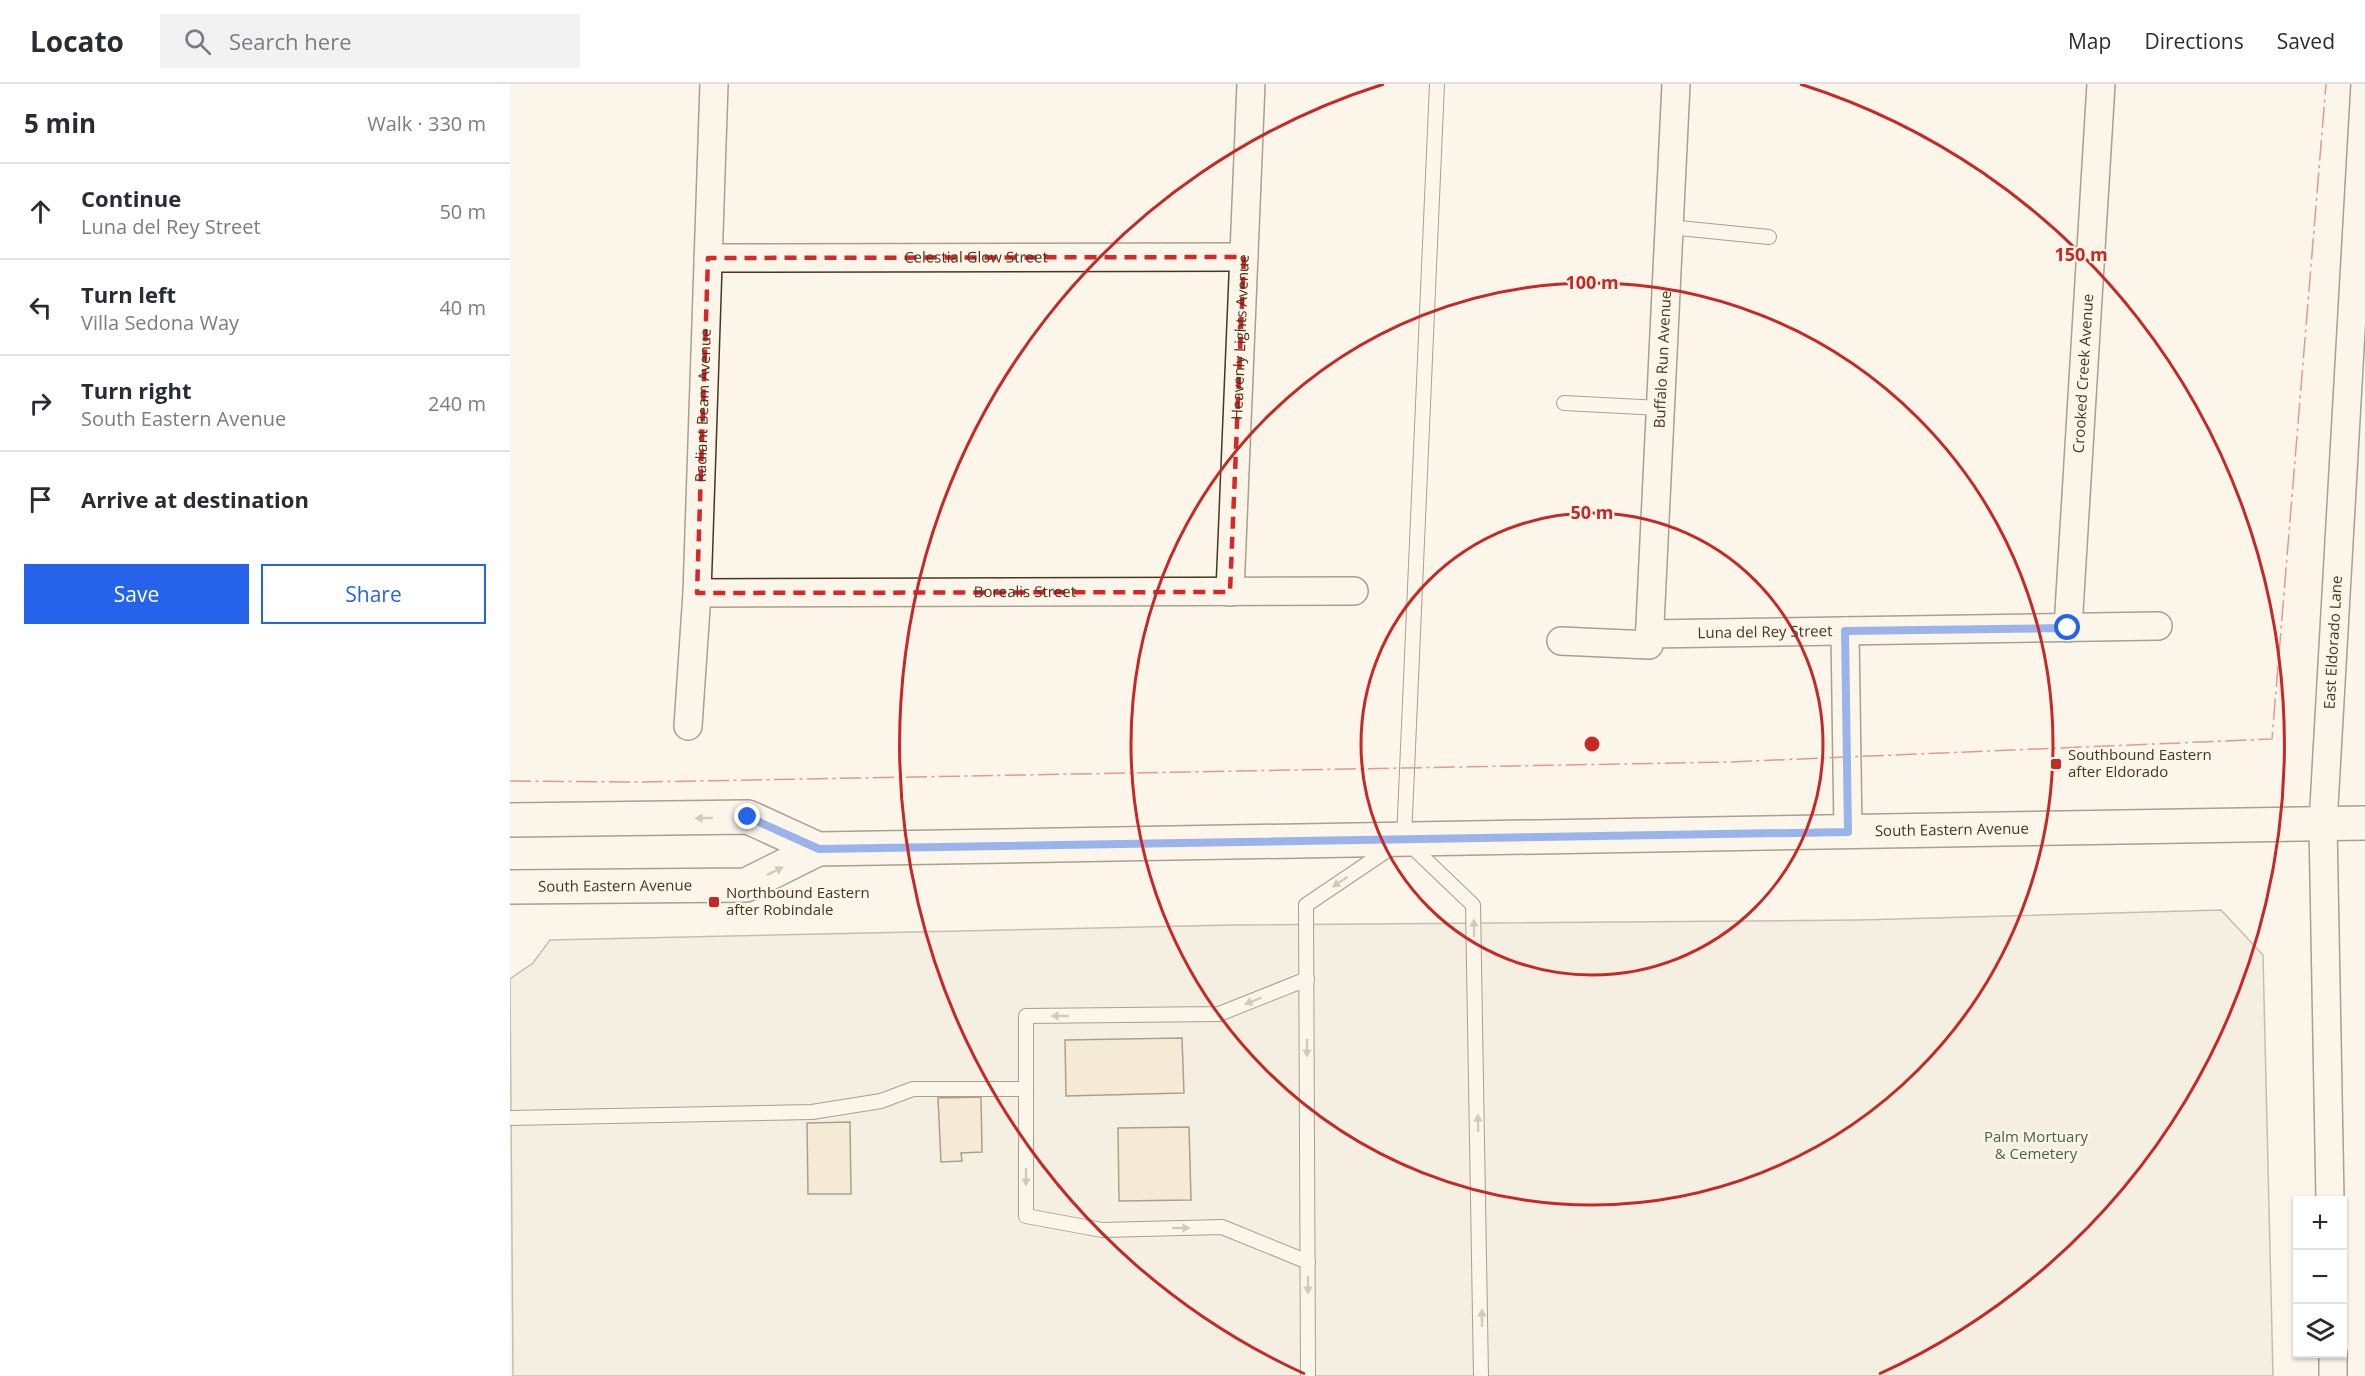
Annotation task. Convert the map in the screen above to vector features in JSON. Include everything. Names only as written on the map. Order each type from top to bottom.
[{"type":"main road","name":"South Eastern Avenue","points":[[510,820],[748,817],[819,849],[2365,823]]},
{"type":"main road","name":"South Eastern Avenue","points":[[510,887],[746,885],[819,849]]},
{"type":"street","name":"Radiant Beam Avenue","points":[[688,726],[697,593],[714,84]]},
{"type":"street","name":"Heavenly Lights Avenue","points":[[1230,592],[1251,84]]},
{"type":"street","name":"Buffalo Run Avenue","points":[[1649,634],[1676,84]]},
{"type":"street","name":"Crooked Creek Avenue","points":[[2068,628],[2101,84]]},
{"type":"street","name":"East Eldorado Lane","points":[[2330,1196],[2324,824],[2365,84]]},
{"type":"street","name":"Celestial Glow Street","points":[[708,258],[1244,257]]},
{"type":"street","name":"Borealis Street","points":[[697,593],[1354,591]]},
{"type":"street","name":"Luna del Rey Street","points":[[1561,641],[1649,645],[1649,634],[2158,626]]},
{"type":"street","points":[[1845,631],[1848,832]]},
{"type":"street","points":[[2333,1358],[2333,1376]]},
{"type":"lane","points":[[1437,84],[1404,839],[1473,905],[1481,1376]]},
{"type":"lane","points":[[1669,227],[1769,237]]},
{"type":"lane","points":[[1564,403],[1660,408]]},
{"type":"lane","points":[[1308,1376],[1306,905],[1404,839]]},
{"type":"lane","points":[[1307,980],[1219,1014],[1026,1016],[1026,1216],[1102,1230],[1222,1227],[1308,1262]]},
{"type":"lane","points":[[510,1118],[812,1112],[881,1101],[913,1089],[1026,1089]]},
{"type":"highlighted area","points":[[1244,257],[1230,592],[697,593],[708,258]]},
{"type":"green space","name":"Palm Mortuary & Cemetery","points":[[2221,910],[2263,955],[2273,1376],[513,1376],[510,979],[533,963],[550,940],[1233,925],[1859,920]]},
{"type":"building","points":[[1182,1038],[1184,1093],[1066,1096],[1065,1040]]},
{"type":"building","points":[[981,1097],[982,1152],[961,1153],[962,1161],[941,1162],[938,1098]]},
{"type":"building","points":[[850,1122],[851,1194],[808,1194],[807,1123]]},
{"type":"building","points":[[1189,1127],[1191,1200],[1119,1201],[1118,1128]]},
{"type":"power","points":[[510,781],[642,782],[1729,762],[2272,739],[2326,84]]},
{"type":"place","name":"Southbound Eastern after Eldorado","points":[[2056,764]]},
{"type":"place","name":"Northbound Eastern after Robindale","points":[[714,902]]},
{"type":"route","points":[[748,817],[819,849],[1848,832],[1845,631],[2068,628]]}]
